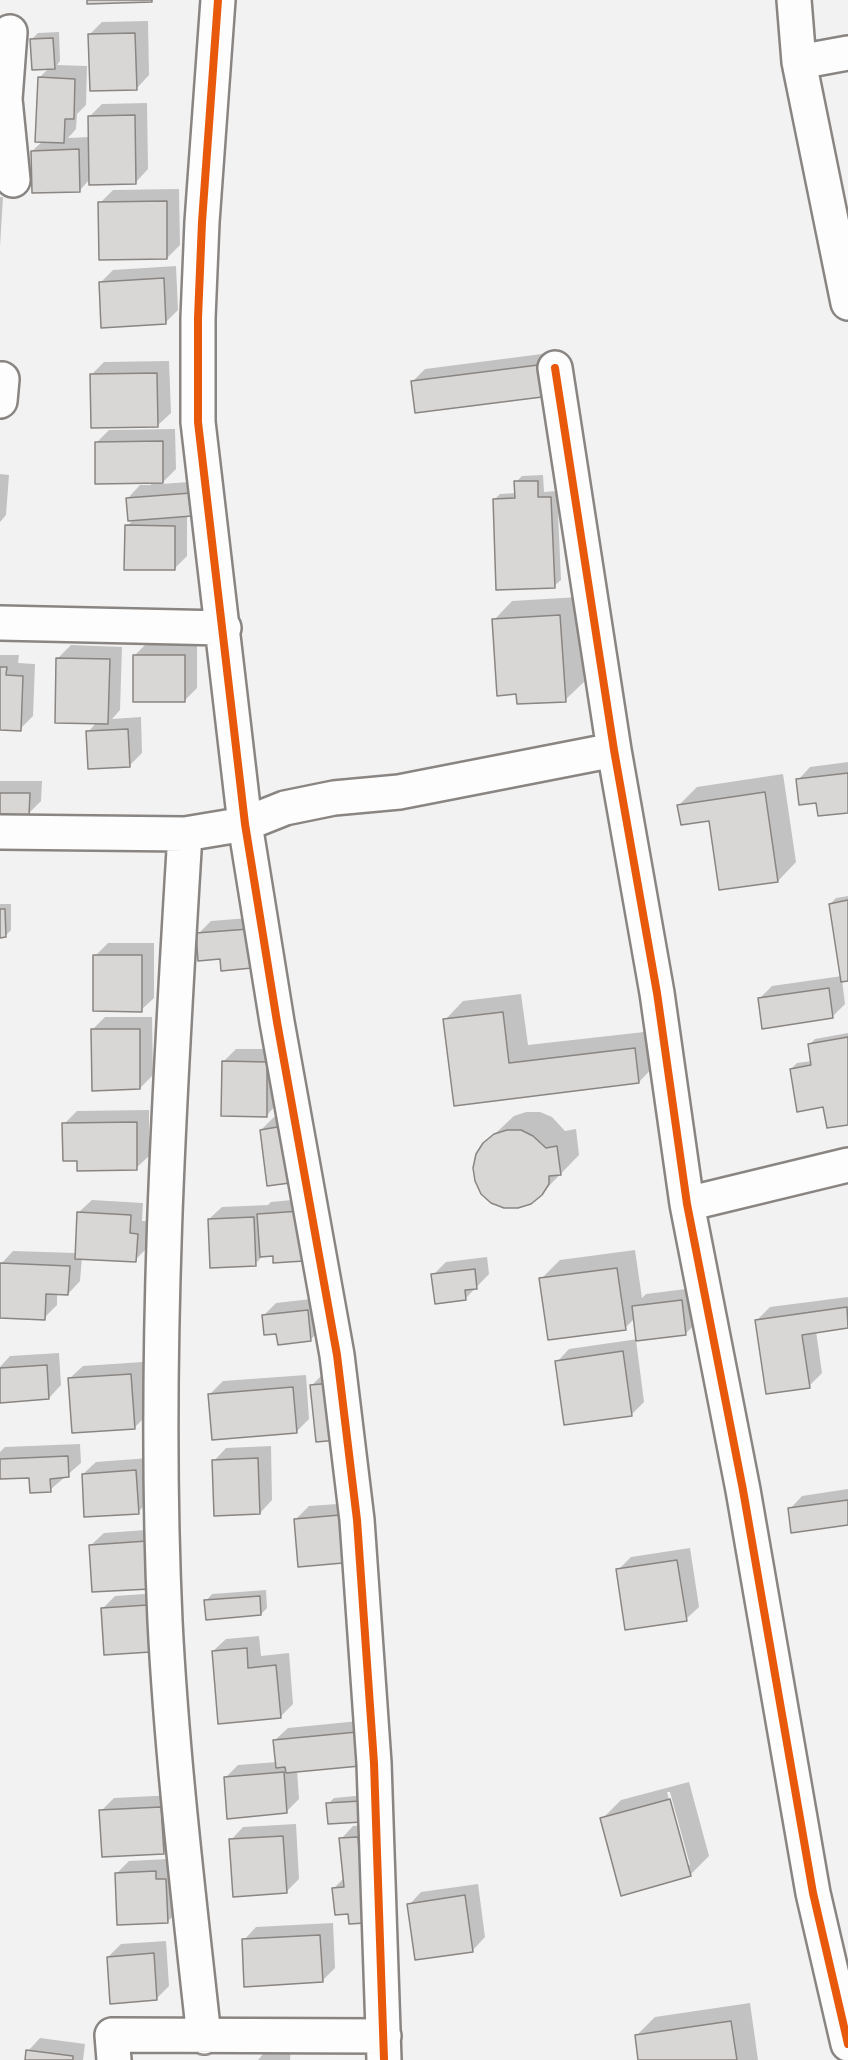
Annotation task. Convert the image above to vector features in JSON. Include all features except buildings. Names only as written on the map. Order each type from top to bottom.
[{"type":"street","points":[[114,2060],[112,2035],[204,2037],[384,2048],[374,1763],[356,1509],[337,1355],[279,1033],[245,824],[224,628],[198,422],[202,222],[218,0]]},
{"type":"street","points":[[794,0],[800,62],[848,303]]},
{"type":"street","points":[[10,32],[3,99],[13,180]]},
{"type":"street","points":[[800,62],[848,53]]},
{"type":"street","points":[[555,368],[614,750],[657,993],[687,1204],[743,1490],[813,1893],[848,2044]]},
{"type":"street","points":[[0,623],[224,628]]},
{"type":"street","points":[[0,832],[185,834],[245,824],[285,808],[334,798],[399,792],[614,750]]},
{"type":"street","points":[[185,834],[169,1095],[162,1376],[165,1610],[183,1849],[204,2037]]},
{"type":"street","points":[[687,1204],[848,1166]]},
{"type":"cycle path","points":[[218,0],[202,222],[198,318],[198,422],[245,824],[277,1022],[337,1355],[357,1520],[374,1763],[384,2060]]},
{"type":"cycle path","points":[[555,368],[614,750],[657,993],[687,1204],[743,1490],[813,1893],[848,2044]]}]
